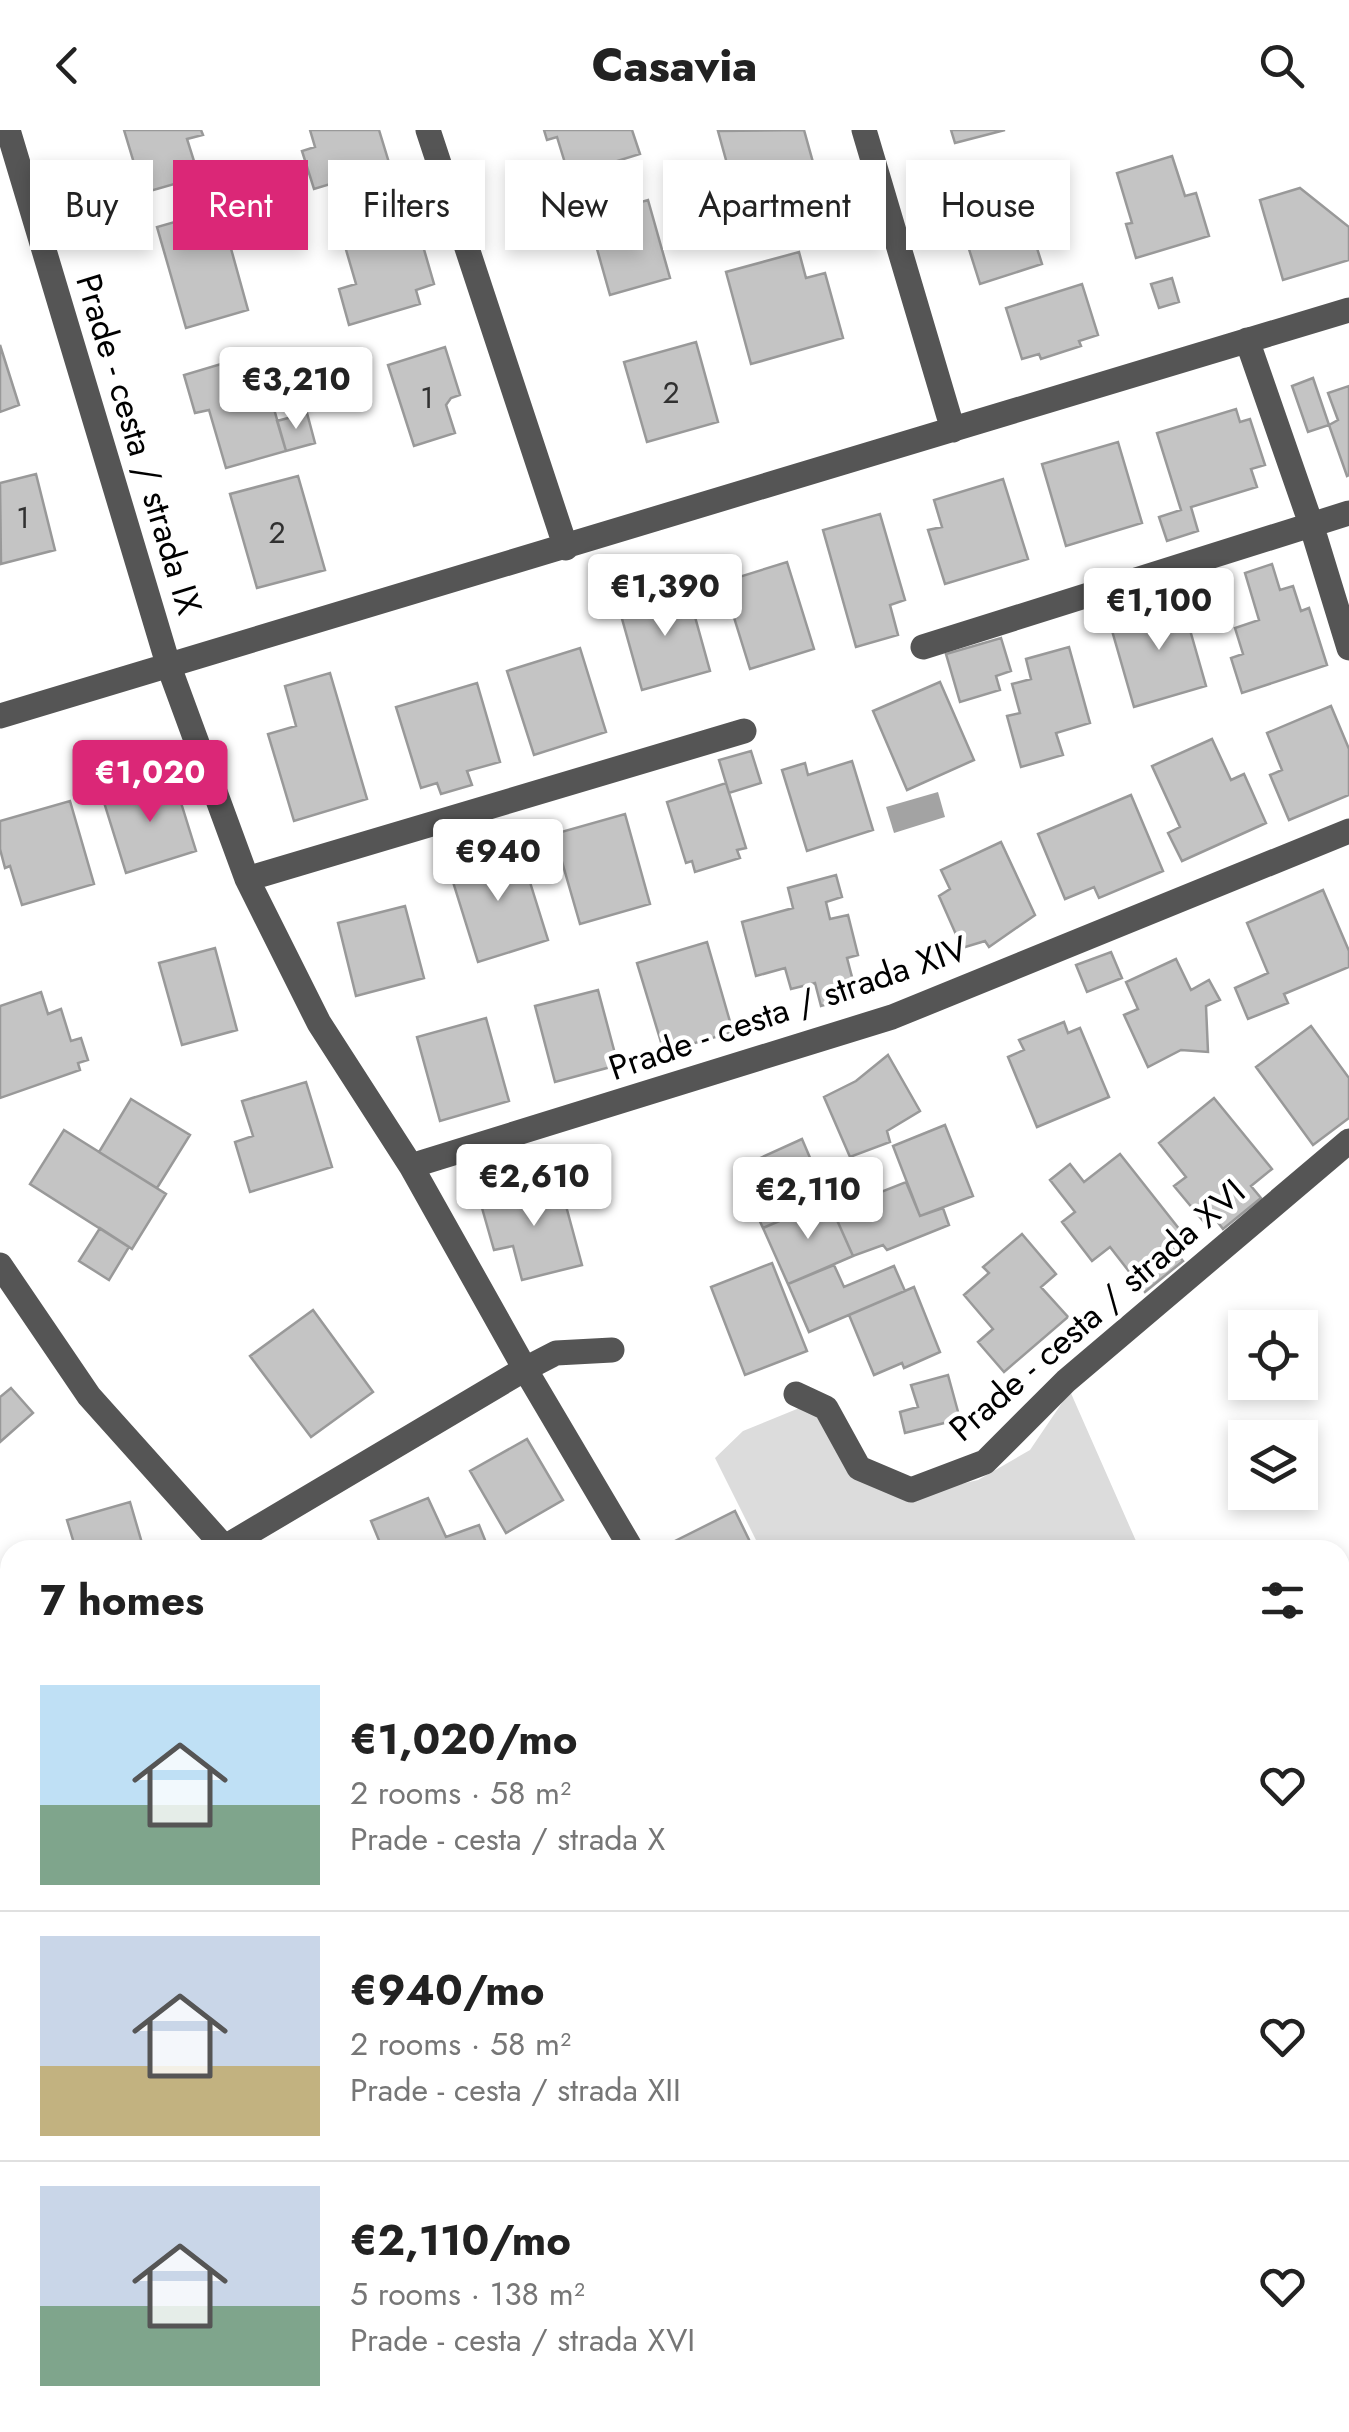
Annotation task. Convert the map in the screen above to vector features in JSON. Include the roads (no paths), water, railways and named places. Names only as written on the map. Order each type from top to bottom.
[{"type":"street","name":"Prade - cesta / strada IX","points":[[8,130],[168,664],[247,879],[318,1023],[411,1166],[626,1540]]},
{"type":"street","points":[[428,130],[566,548]]},
{"type":"street","points":[[864,130],[953,430]]},
{"type":"street","points":[[0,716],[1349,310]]},
{"type":"street","points":[[1247,340],[1349,648]]},
{"type":"street","points":[[923,647],[1349,512]]},
{"type":"street","points":[[247,879],[744,731]]},
{"type":"street","name":"Prade - cesta / strada XIV","points":[[411,1166],[892,1017],[1349,831]]},
{"type":"street","name":"Prade - cesta / strada XVI","points":[[796,1394],[826,1408],[859,1468],[911,1490],[985,1462],[1066,1381],[1349,1142]]},
{"type":"street","points":[[0,1265],[89,1396],[218,1540]]},
{"type":"street","points":[[241,1540],[525,1368],[556,1353],[612,1350]]}]
